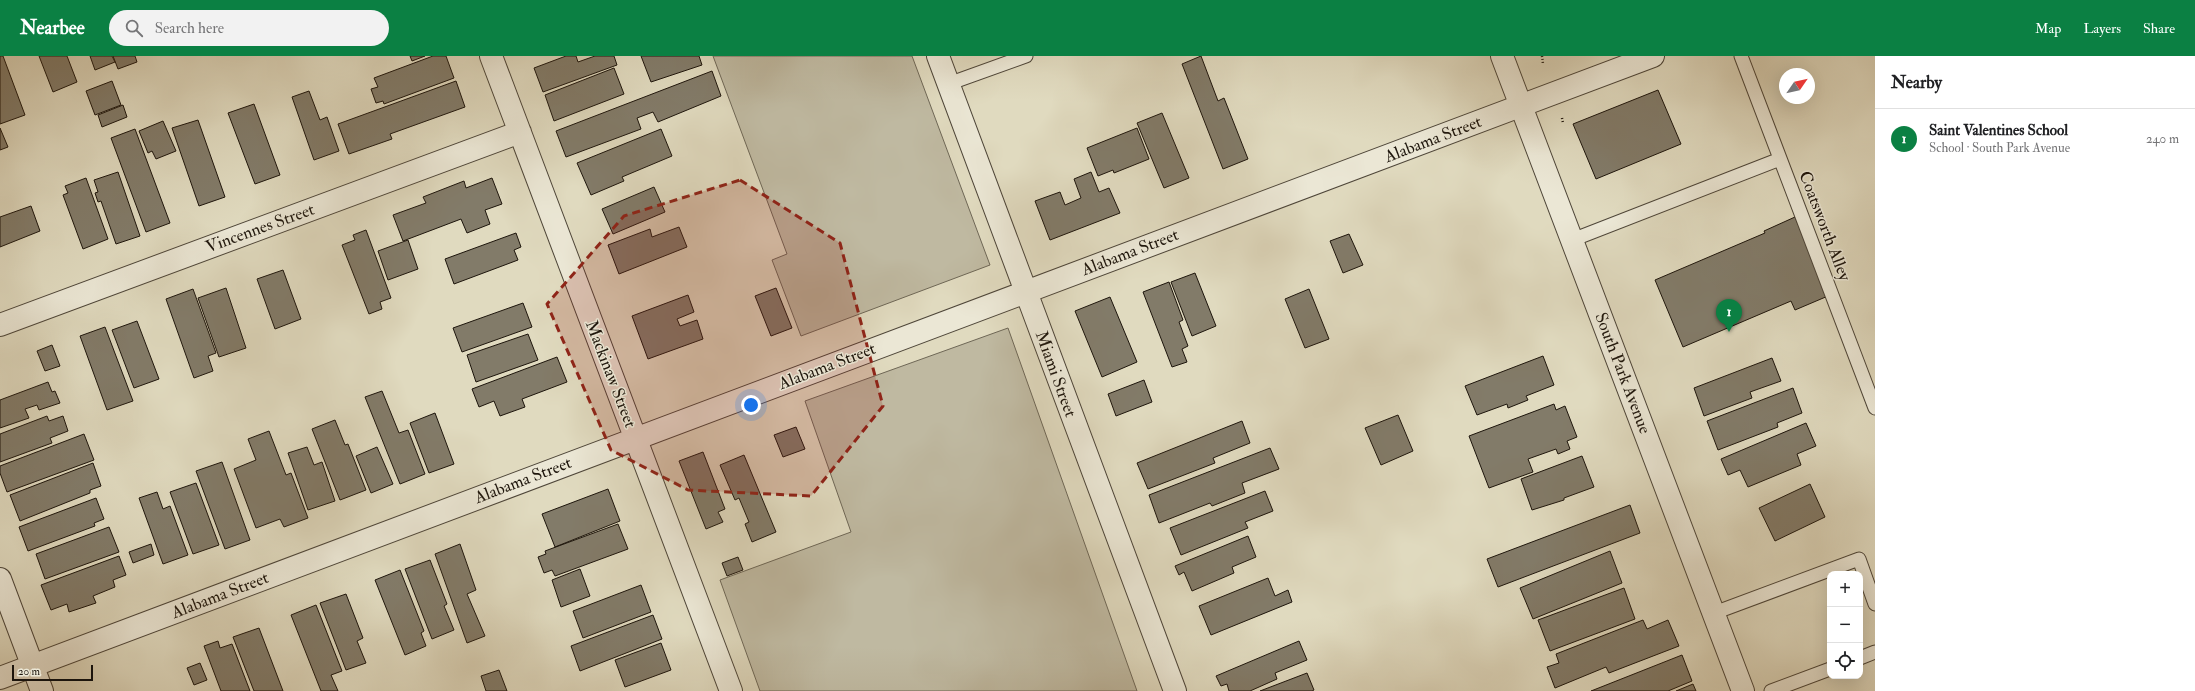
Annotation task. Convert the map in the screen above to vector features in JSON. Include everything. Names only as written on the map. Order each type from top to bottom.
[{"type":"street","name":"Mackinaw Street","points":[[491,56],[731,691]]},
{"type":"street","name":"Miami Street","points":[[938,56],[1027,291],[1046,348],[1175,691]]},
{"type":"street","name":"South Park Avenue","points":[[1502,56],[1743,691]]},
{"type":"street","name":"Alabama Street","points":[[0,678],[1653,56]]},
{"type":"street","name":"Vincennes Street","points":[[0,325],[520,132]]},
{"type":"street","points":[[0,579],[42,691]]},
{"type":"lane","points":[[948,84],[1026,56]]},
{"type":"lane","name":"Coatsworth Alley","points":[[1741,56],[1875,408]]},
{"type":"lane","points":[[1572,240],[1780,159]]},
{"type":"lane","points":[[1714,614],[1859,560],[1875,604]]},
{"type":"lane","points":[[1863,657],[1875,652]]},
{"type":"lane","points":[[1771,691],[1827,670]]},
{"type":"path","points":[[1542,56],[1543,64]]},
{"type":"path","points":[[1562,118],[1563,123]]},
{"type":"highlighted area","points":[[740,180],[840,243],[883,406],[811,496],[688,490],[611,450],[547,304],[624,216]]},
{"type":"shaded area","points":[[713,56],[912,56],[990,265],[801,336],[772,260],[787,254]]},
{"type":"shaded area","points":[[1008,328],[1137,691],[760,691],[720,580],[851,532],[805,401]]},
{"type":"building","points":[[0,56],[3,56],[25,115],[0,124]]},
{"type":"building","points":[[39,56],[67,56],[77,82],[53,92]]},
{"type":"building","points":[[90,56],[112,56],[115,62],[95,70]]},
{"type":"building","points":[[113,56],[135,56],[137,62],[118,69]]},
{"type":"building","points":[[410,56],[425,56],[412,61]]},
{"type":"building","points":[[433,56],[446,56],[454,78],[384,104],[383,101],[376,103],[371,89],[378,87],[374,78]]},
{"type":"building","points":[[566,56],[576,56],[578,62],[595,56],[614,56],[617,65],[543,92],[534,68]]},
{"type":"building","points":[[641,56],[699,56],[702,65],[651,82]]},
{"type":"building","points":[[1201,56],[1218,101],[1224,98],[1248,159],[1223,169],[1182,64]]},
{"type":"building","points":[[614,68],[624,94],[554,121],[545,95]]},
{"type":"building","points":[[712,71],[721,96],[658,122],[653,112],[637,118],[641,129],[566,157],[556,131]]},
{"type":"building","points":[[112,81],[121,105],[95,115],[86,91]]},
{"type":"building","points":[[456,81],[465,107],[390,134],[392,139],[349,154],[338,124]]},
{"type":"building","points":[[1658,90],[1681,144],[1596,179],[1573,124]]},
{"type":"building","points":[[309,91],[320,120],[327,117],[339,151],[314,160],[292,97]]},
{"type":"building","points":[[254,104],[280,175],[255,184],[228,113]]},
{"type":"building","points":[[123,105],[127,117],[102,127],[98,115]]},
{"type":"building","points":[[1162,113],[1189,178],[1164,188],[1137,123]]},
{"type":"building","points":[[198,120],[225,197],[199,206],[172,128]]},
{"type":"building","points":[[163,121],[176,151],[156,159],[152,151],[148,153],[139,131]]},
{"type":"building","points":[[0,128],[8,147],[0,150]]},
{"type":"building","points":[[1137,128],[1149,159],[1114,173],[1113,170],[1098,176],[1087,148]]},
{"type":"building","points":[[135,129],[170,223],[146,232],[111,138]]},
{"type":"building","points":[[661,129],[672,156],[622,177],[624,181],[591,195],[577,163]]},
{"type":"building","points":[[118,172],[140,236],[116,244],[101,201],[98,202],[95,193],[98,192],[94,180]]},
{"type":"building","points":[[1091,172],[1099,192],[1109,188],[1120,213],[1050,240],[1035,201],[1060,192],[1065,205],[1081,198],[1074,179]]},
{"type":"building","points":[[86,178],[108,239],[83,249],[63,195],[68,193],[65,186]]},
{"type":"building","points":[[492,178],[502,204],[485,210],[490,224],[467,233],[461,219],[403,241],[393,215],[426,203],[423,197],[464,181],[466,188]]},
{"type":"building","points":[[654,187],[665,212],[613,234],[602,209]]},
{"type":"building","points":[[31,206],[40,231],[0,247],[0,217]]},
{"type":"building","points":[[1795,217],[1828,296],[1795,310],[1791,301],[1683,347],[1655,280],[1765,233],[1764,231]]},
{"type":"building","points":[[679,227],[687,247],[619,274],[608,245],[650,229],[652,237]]},
{"type":"building","points":[[366,230],[391,298],[380,302],[382,309],[369,314],[342,245],[355,240],[353,235]]},
{"type":"building","points":[[516,233],[521,247],[514,250],[518,260],[454,284],[445,259]]},
{"type":"building","points":[[1349,234],[1363,265],[1343,273],[1330,241]]},
{"type":"building","points":[[408,240],[418,269],[388,280],[378,251]]},
{"type":"building","points":[[283,270],[301,319],[275,329],[257,279]]},
{"type":"building","points":[[1195,273],[1216,326],[1192,336],[1171,282]]},
{"type":"building","points":[[1169,282],[1183,320],[1179,322],[1188,346],[1182,349],[1187,362],[1172,367],[1143,292]]},
{"type":"building","points":[[226,288],[246,348],[219,357],[198,298]]},
{"type":"building","points":[[776,288],[792,328],[771,336],[755,296]]},
{"type":"building","points":[[193,289],[216,353],[208,356],[213,371],[194,378],[166,299]]},
{"type":"building","points":[[1309,289],[1329,339],[1305,348],[1285,299]]},
{"type":"building","points":[[688,295],[694,312],[677,319],[680,326],[697,320],[703,339],[648,359],[632,316]]},
{"type":"building","points":[[1110,297],[1137,362],[1102,377],[1075,311]]},
{"type":"building","points":[[523,303],[532,327],[462,352],[453,328]]},
{"type":"building","points":[[137,321],[159,379],[134,388],[112,330]]},
{"type":"building","points":[[105,327],[133,401],[107,410],[80,336]]},
{"type":"building","points":[[528,334],[538,360],[476,382],[467,355]]},
{"type":"building","points":[[52,345],[60,366],[45,371],[37,351]]},
{"type":"building","points":[[1543,356],[1554,385],[1526,396],[1528,400],[1508,408],[1507,404],[1477,415],[1465,386]]},
{"type":"building","points":[[557,357],[567,382],[522,399],[525,407],[500,416],[494,401],[479,407],[472,389]]},
{"type":"building","points":[[1772,358],[1781,381],[1750,392],[1752,398],[1704,416],[1694,388]]},
{"type":"building","points":[[1144,380],[1152,402],[1116,416],[1108,394]]},
{"type":"building","points":[[48,382],[52,392],[55,391],[60,403],[39,410],[37,405],[25,409],[29,418],[0,428],[0,400]]},
{"type":"building","points":[[1793,388],[1802,413],[1777,423],[1778,427],[1718,450],[1707,421]]},
{"type":"building","points":[[382,391],[399,433],[408,430],[425,474],[400,484],[365,397]]},
{"type":"building","points":[[1554,404],[1556,410],[1565,406],[1577,437],[1567,441],[1570,449],[1558,454],[1556,449],[1528,459],[1533,472],[1489,488],[1469,436]]},
{"type":"building","points":[[435,413],[454,464],[429,473],[410,423]]},
{"type":"building","points":[[1398,415],[1413,451],[1381,465],[1365,428]]},
{"type":"building","points":[[47,416],[49,421],[63,416],[68,431],[50,438],[52,443],[0,462],[0,434]]},
{"type":"building","points":[[335,420],[345,445],[348,444],[366,490],[340,500],[312,429]]},
{"type":"building","points":[[1242,421],[1250,443],[1213,458],[1215,463],[1148,489],[1137,463]]},
{"type":"building","points":[[1806,423],[1816,446],[1797,454],[1801,465],[1748,487],[1740,470],[1728,475],[1721,459]]},
{"type":"building","points":[[796,427],[805,449],[783,457],[774,435]]},
{"type":"building","points":[[269,431],[286,475],[291,473],[308,518],[284,527],[280,519],[256,528],[234,469],[256,460],[248,439]]},
{"type":"building","points":[[84,434],[94,460],[7,492],[0,473],[0,466]]},
{"type":"building","points":[[307,447],[314,465],[322,462],[335,501],[308,510],[288,453]]},
{"type":"building","points":[[377,447],[393,484],[371,493],[356,456]]},
{"type":"building","points":[[1270,448],[1279,469],[1242,483],[1245,493],[1212,506],[1210,503],[1159,523],[1149,495]]},
{"type":"building","points":[[703,452],[725,509],[718,512],[723,522],[706,529],[679,461]]},
{"type":"building","points":[[744,455],[776,532],[752,542],[745,524],[749,522],[739,498],[735,500],[720,465]]},
{"type":"building","points":[[1582,456],[1594,487],[1564,498],[1564,500],[1532,510],[1521,479]]},
{"type":"building","points":[[222,462],[250,540],[225,549],[196,471]]},
{"type":"building","points":[[93,463],[101,486],[90,490],[90,493],[20,521],[10,495]]},
{"type":"building","points":[[196,483],[219,545],[193,554],[170,492]]},
{"type":"building","points":[[1810,484],[1825,517],[1775,541],[1759,508]]},
{"type":"building","points":[[608,489],[620,521],[555,547],[542,514]]},
{"type":"building","points":[[1265,491],[1273,511],[1245,522],[1248,528],[1181,555],[1170,528]]},
{"type":"building","points":[[157,492],[163,509],[170,506],[188,555],[163,564],[139,498]]},
{"type":"building","points":[[96,498],[104,519],[94,523],[95,526],[28,551],[19,527]]},
{"type":"building","points":[[1630,505],[1640,533],[1498,587],[1487,559]]},
{"type":"building","points":[[618,524],[628,549],[555,576],[552,570],[544,573],[538,557],[546,554],[545,551]]},
{"type":"building","points":[[109,527],[119,552],[45,579],[36,554]]},
{"type":"building","points":[[1248,536],[1256,557],[1232,567],[1234,573],[1192,591],[1184,572],[1179,575],[1175,566]]},
{"type":"building","points":[[151,544],[154,555],[133,563],[129,552]]},
{"type":"building","points":[[460,544],[476,590],[467,594],[485,636],[467,643],[435,554]]},
{"type":"building","points":[[1610,551],[1622,583],[1533,619],[1520,588]]},
{"type":"building","points":[[119,556],[126,575],[113,580],[115,587],[93,596],[96,603],[69,612],[67,604],[51,610],[41,585]]},
{"type":"building","points":[[738,557],[743,570],[727,576],[722,563]]},
{"type":"building","points":[[430,560],[447,604],[444,606],[454,630],[432,639],[405,569]]},
{"type":"building","points":[[580,569],[590,596],[561,607],[552,580]]},
{"type":"building","points":[[400,570],[424,631],[421,633],[426,646],[405,655],[375,580]]},
{"type":"building","points":[[1268,578],[1275,596],[1288,590],[1292,602],[1211,635],[1199,606]]},
{"type":"building","points":[[641,585],[651,612],[583,638],[573,611]]},
{"type":"building","points":[[1624,588],[1635,619],[1550,651],[1538,620]]},
{"type":"building","points":[[346,594],[363,638],[357,641],[366,663],[346,670],[320,603]]},
{"type":"building","points":[[316,605],[342,671],[331,675],[338,691],[321,691],[291,615]]},
{"type":"building","points":[[653,615],[662,639],[580,671],[571,646]]},
{"type":"building","points":[[1643,620],[1647,629],[1668,620],[1679,646],[1609,673],[1606,667],[1555,688],[1547,667],[1559,663],[1556,654]]},
{"type":"building","points":[[259,628],[283,691],[254,691],[233,637]]},
{"type":"building","points":[[218,641],[220,648],[232,644],[250,691],[221,691],[204,646]]},
{"type":"building","points":[[1299,641],[1307,660],[1275,673],[1277,679],[1250,691],[1229,691],[1227,684],[1221,686],[1216,676]]},
{"type":"building","points":[[661,643],[671,670],[625,687],[615,660]]},
{"type":"building","points":[[1682,655],[1692,681],[1668,691],[1591,691]]},
{"type":"building","points":[[200,663],[207,680],[194,685],[187,668]]},
{"type":"building","points":[[499,670],[507,691],[486,691],[481,676]]},
{"type":"building","points":[[1307,673],[1314,690],[1312,691],[1260,691]]},
{"type":"building","points":[[1693,684],[1696,691],[1676,691]]},
{"type":"place","name":"Saint Valentines School","points":[[1729,332]]}]
